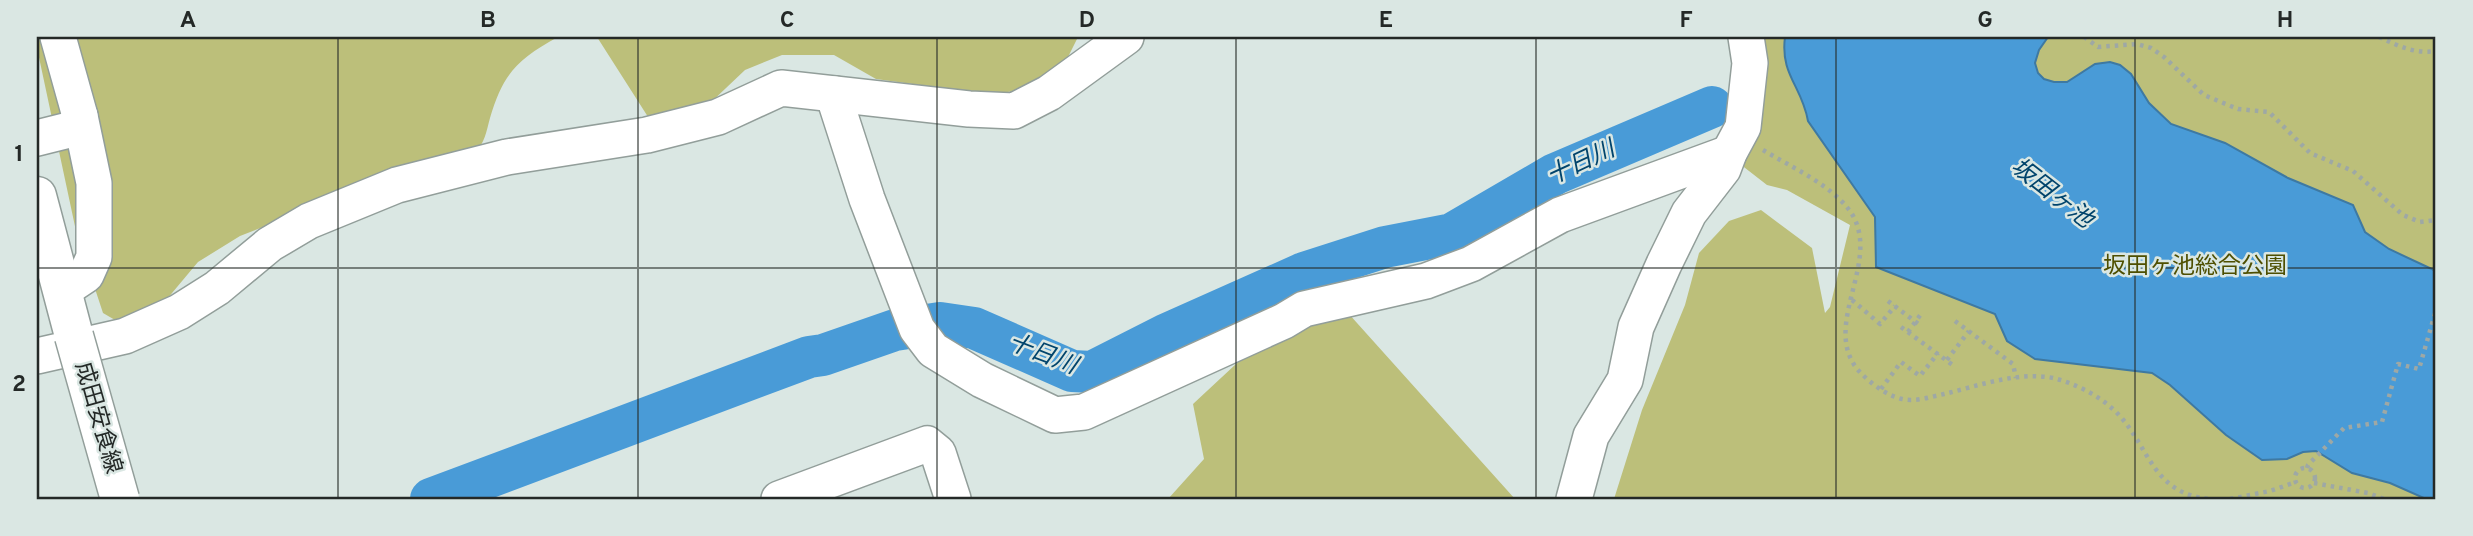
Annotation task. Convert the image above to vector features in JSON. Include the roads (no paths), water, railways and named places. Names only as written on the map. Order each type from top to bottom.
[{"type":"main road","name":"成田安食線","points":[[37,195],[120,499]]},
{"type":"street","points":[[58,37],[77,123],[94,183],[94,257],[86,275],[62,291]]},
{"type":"street","points":[[37,356],[125,336],[179,312],[217,288],[270,244],[299,227],[397,185],[508,157],[648,135],[718,117],[781,88],[969,109],[1014,111],[1049,93],[1126,37]]},
{"type":"street","points":[[1574,499],[1591,436],[1625,380],[1636,327],[1664,264],[1689,213],[1723,169],[1743,127],[1751,63],[1746,37]]},
{"type":"street","points":[[835,94],[867,199],[917,328],[933,350],[982,380],[1055,415],[1084,412],[1284,321],[1304,309],[1426,281],[1471,264],[1560,215],[1734,144]]},
{"type":"street","points":[[37,138],[77,123]]},
{"type":"street","points":[[779,499],[927,444],[938,453],[953,499]]},
{"type":"water","name":"坂田ヶ池","points":[[1785,37],[2048,37],[2039,50],[2035,63],[2038,73],[2044,79],[2067,82],[2095,64],[2110,62],[2120,65],[2131,74],[2149,103],[2171,124],[2225,143],[2288,178],[2353,205],[2365,232],[2389,249],[2436,271],[2436,499],[2426,499],[2390,483],[2352,473],[2316,451],[2303,452],[2287,459],[2262,460],[2226,435],[2170,385],[2152,373],[2035,359],[2007,341],[1995,314],[1876,267],[1875,217],[1808,121],[1788,71],[1784,50]]},
{"type":"waterway","name":"十日川","points":[[431,499],[809,357],[823,355],[895,330],[940,323],[974,328],[1072,371],[1092,372],[1165,335],[1304,273],[1385,247],[1452,234],[1555,174],[1712,107]]},
{"type":"park label","name":"坂田ヶ池総合公園","points":[[2195,267]]}]
